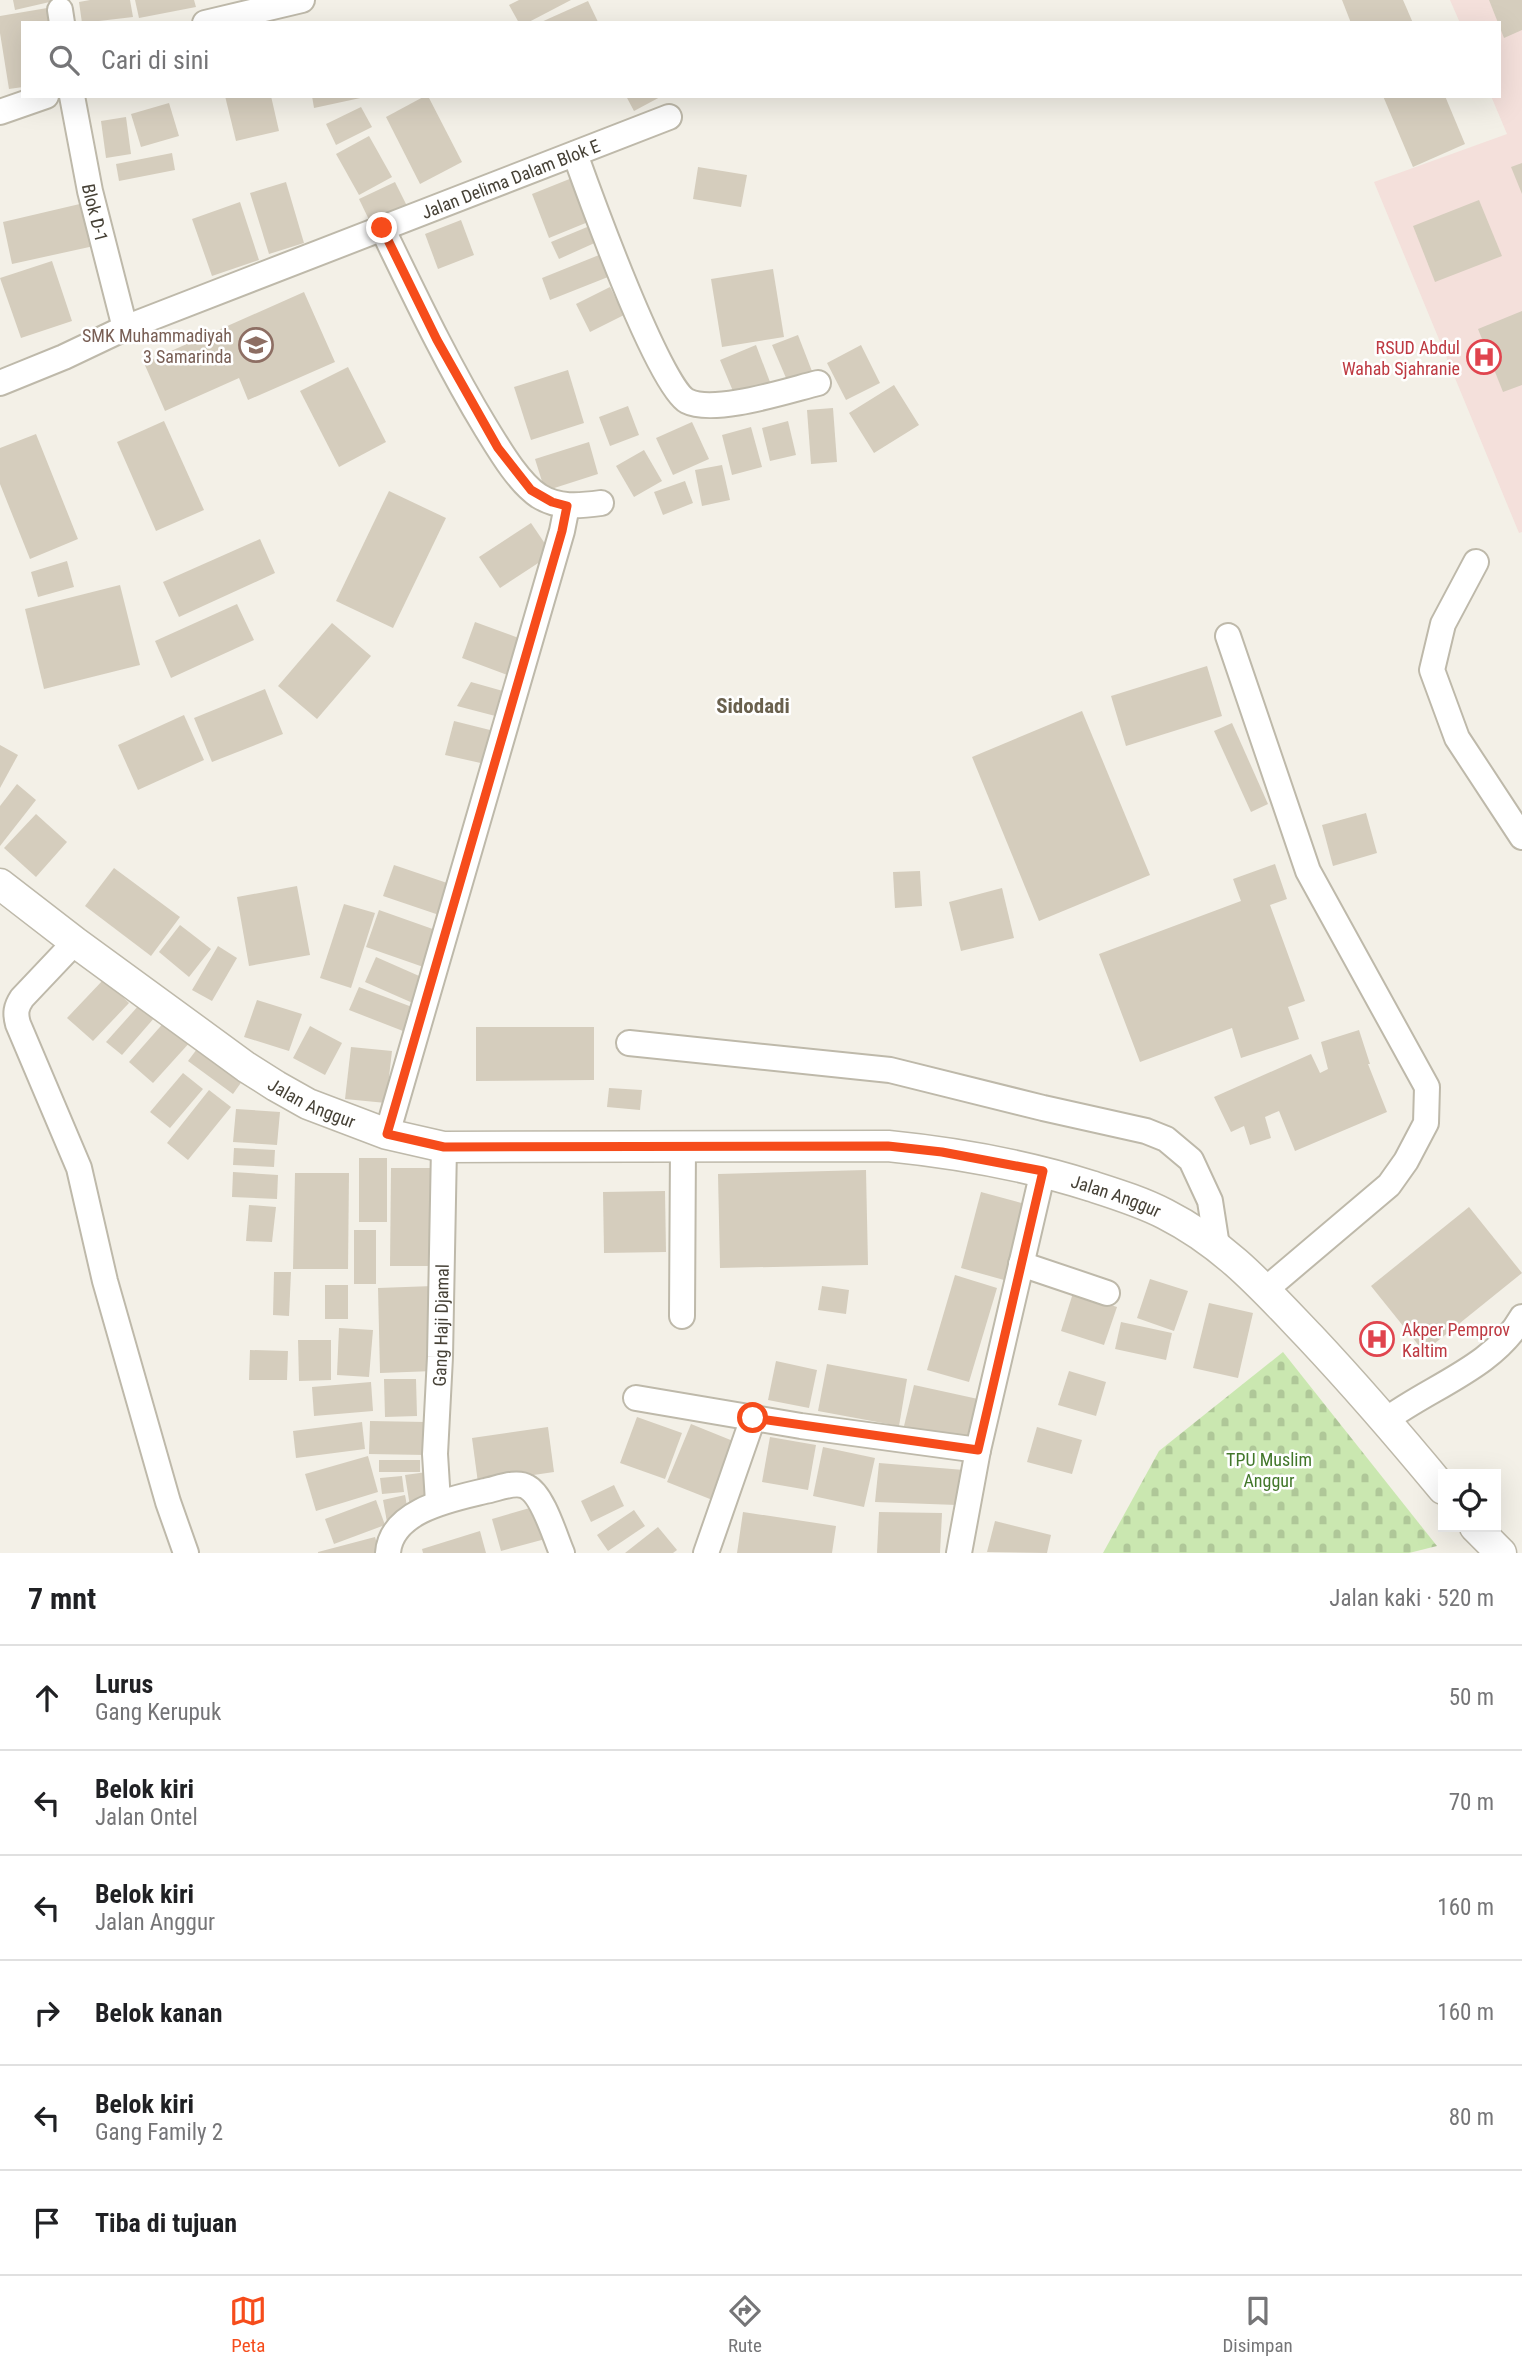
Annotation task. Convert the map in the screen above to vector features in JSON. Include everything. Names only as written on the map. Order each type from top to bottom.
[{"type":"street","points":[[213,21],[302,0]]},
{"type":"street","points":[[0,112],[40,98]]},
{"type":"street","name":"Blok D-1","points":[[72,98],[90,191],[125,328]]},
{"type":"street","name":"Jalan Delima Dalam Blok E","points":[[0,383],[64,358],[125,328],[669,117]]},
{"type":"street","points":[[575,155],[645,328],[666,374],[681,396],[695,403],[729,404],[818,383]]},
{"type":"street","points":[[382,228],[437,340],[498,448],[531,490],[552,502],[567,506],[601,503]]},
{"type":"street","points":[[387,1134],[567,506]]},
{"type":"street","points":[[1476,562],[1443,624],[1432,670],[1457,738],[1522,837]]},
{"type":"street","points":[[1228,636],[1308,871],[1427,1087],[1426,1123],[1406,1161],[1389,1185],[1265,1290]]},
{"type":"street","name":"Jalan Anggur","points":[[0,884],[246,1067],[308,1104],[387,1134],[444,1147],[530,1149],[888,1146],[942,1152],[1043,1171],[1121,1195],[1165,1214],[1217,1246],[1250,1273],[1386,1420],[1438,1483]]},
{"type":"street","points":[[75,942],[22,998],[15,1013],[79,1168],[105,1280],[167,1502],[186,1553]]},
{"type":"street","points":[[629,1044],[890,1070],[1146,1131],[1166,1139],[1191,1160],[1210,1201],[1217,1246]]},
{"type":"street","points":[[682,1146],[682,1316]]},
{"type":"street","name":"Gang Haji Djamal","points":[[438,1503],[435,1454],[440,1357],[444,1147]]},
{"type":"street","points":[[959,1553],[978,1450],[1043,1171]]},
{"type":"street","points":[[1021,1264],[1107,1293]]},
{"type":"street","points":[[1386,1420],[1496,1349],[1522,1317]]},
{"type":"street","points":[[636,1398],[753,1418],[978,1450]]},
{"type":"street","points":[[706,1553],[753,1418]]},
{"type":"street","points":[[387,1553],[393,1534],[402,1524],[438,1503],[513,1485],[523,1485],[538,1497],[562,1553]]},
{"type":"street","points":[[1480,1532],[1501,1553]]},
{"type":"shaded area","name":"RSUD Abdul Wahab Sjahranie","points":[[1450,0],[1522,0],[1522,532],[1519,533],[1374,182],[1507,134],[1492,98],[1501,98],[1501,21],[1459,21]]},
{"type":"green space","name":"TPU Muslim Anggur","points":[[1283,1352],[1437,1546],[1409,1553],[1103,1553],[1159,1451]]},
{"type":"building","points":[[13,0],[54,0],[54,1],[15,10]]},
{"type":"building","points":[[130,0],[133,17],[82,21],[79,2]]},
{"type":"building","points":[[135,0],[194,0],[196,7],[139,18]]},
{"type":"building","points":[[519,0],[571,0],[531,21],[518,21],[509,5]]},
{"type":"building","points":[[1342,0],[1403,0],[1412,21],[1350,21]]},
{"type":"building","points":[[1489,0],[1522,0],[1522,30],[1504,38],[1501,21],[1497,21]]},
{"type":"building","points":[[588,1],[598,21],[543,21]]},
{"type":"building","points":[[53,7],[55,21],[21,21],[21,87],[9,89],[0,16]]},
{"type":"building","points":[[225,98],[271,98],[279,131],[236,141]]},
{"type":"building","points":[[312,98],[360,98],[314,108]]},
{"type":"building","points":[[421,98],[429,98],[462,162],[420,184],[386,117]]},
{"type":"building","points":[[627,98],[658,98],[634,111]]},
{"type":"building","points":[[1384,98],[1446,98],[1465,144],[1413,167]]},
{"type":"building","points":[[169,103],[179,136],[141,147],[131,114]]},
{"type":"building","points":[[361,107],[372,127],[336,145],[326,124]]},
{"type":"building","points":[[126,117],[131,154],[106,158],[101,121]]},
{"type":"building","points":[[369,136],[392,177],[359,195],[336,154]]},
{"type":"building","points":[[172,153],[175,170],[119,181],[116,164]]},
{"type":"building","points":[[1522,163],[1522,194],[1511,167]]},
{"type":"building","points":[[698,167],[747,175],[741,207],[693,199]]},
{"type":"building","points":[[577,176],[593,220],[549,238],[532,194]]},
{"type":"building","points":[[286,182],[304,243],[269,254],[250,193]]},
{"type":"building","points":[[395,182],[408,208],[372,226],[359,199]]},
{"type":"building","points":[[1479,200],[1502,256],[1435,282],[1413,226]]},
{"type":"building","points":[[240,202],[259,260],[212,276],[192,219]]},
{"type":"building","points":[[84,203],[94,246],[12,264],[3,222]]},
{"type":"building","points":[[461,220],[474,255],[438,269],[425,234]]},
{"type":"building","points":[[592,225],[599,241],[559,259],[551,242]]},
{"type":"building","points":[[599,255],[608,277],[550,300],[542,278]]},
{"type":"building","points":[[52,261],[72,321],[21,338],[0,278]]},
{"type":"building","points":[[773,269],[784,337],[722,347],[711,279]]},
{"type":"building","points":[[610,287],[624,315],[590,332],[576,304]]},
{"type":"building","name":"SMK Muhammadiyah 3 Samarinda","points":[[304,292],[335,362],[248,400],[239,378],[165,411],[144,363]]},
{"type":"building","points":[[1522,311],[1522,385],[1503,392],[1478,329]]},
{"type":"building","points":[[798,335],[815,379],[789,385],[772,345]]},
{"type":"building","points":[[756,345],[770,382],[735,396],[720,360]]},
{"type":"building","points":[[861,345],[880,383],[846,400],[827,363]]},
{"type":"building","points":[[348,367],[386,442],[339,467],[300,391]]},
{"type":"building","points":[[568,370],[584,423],[531,440],[514,387]]},
{"type":"building","points":[[894,385],[919,425],[874,453],[849,413]]},
{"type":"building","points":[[628,406],[639,435],[610,446],[599,417]]},
{"type":"building","points":[[833,408],[837,462],[811,464],[807,410]]},
{"type":"building","points":[[164,421],[204,510],[156,531],[117,442]]},
{"type":"building","points":[[788,421],[796,455],[770,461],[762,428]]},
{"type":"building","points":[[692,422],[709,459],[673,475],[656,438]]},
{"type":"building","points":[[751,427],[762,467],[732,475],[722,435]]},
{"type":"building","points":[[36,434],[78,539],[30,559],[0,484],[0,448]]},
{"type":"building","points":[[589,442],[598,474],[545,491],[535,459]]},
{"type":"building","points":[[644,450],[662,481],[634,497],[616,466]]},
{"type":"building","points":[[722,465],[730,500],[702,506],[695,470]]},
{"type":"building","points":[[685,481],[693,503],[663,515],[654,492]]},
{"type":"building","points":[[389,491],[446,518],[393,628],[336,601]]},
{"type":"building","points":[[531,523],[552,554],[500,588],[479,557]]},
{"type":"building","points":[[260,539],[275,573],[179,617],[163,582]]},
{"type":"building","points":[[67,561],[74,587],[38,597],[31,572]]},
{"type":"building","points":[[120,585],[140,665],[44,689],[25,609]]},
{"type":"building","points":[[237,604],[254,640],[171,678],[155,641]]},
{"type":"building","points":[[475,622],[524,640],[510,676],[462,658]]},
{"type":"building","points":[[332,623],[371,656],[317,719],[278,686]]},
{"type":"building","points":[[1207,666],[1222,716],[1126,746],[1111,696]]},
{"type":"building","points":[[471,682],[510,693],[503,718],[457,706]]},
{"type":"building","points":[[265,689],[283,734],[212,762],[194,718]]},
{"type":"building","points":[[1082,711],[1150,875],[1039,921],[972,757]]},
{"type":"building","points":[[184,715],[204,760],[138,790],[118,745]]},
{"type":"building","points":[[454,721],[494,731],[485,764],[445,755]]},
{"type":"building","points":[[1232,723],[1268,804],[1251,812],[1214,731]]},
{"type":"building","points":[[0,745],[18,755],[0,788]]},
{"type":"building","points":[[17,784],[36,800],[0,846],[0,806]]},
{"type":"building","points":[[1366,813],[1377,853],[1333,866],[1322,825]]},
{"type":"building","points":[[36,814],[67,842],[36,877],[4,848]]},
{"type":"building","points":[[1275,864],[1287,899],[1270,905],[1305,1001],[1288,1007],[1299,1039],[1241,1058],[1232,1028],[1140,1062],[1099,954],[1241,901],[1233,879]]},
{"type":"building","points":[[394,865],[453,885],[442,916],[383,896]]},
{"type":"building","points":[[114,868],[180,917],[151,956],[85,906]]},
{"type":"building","points":[[920,871],[922,906],[895,908],[893,872]]},
{"type":"building","points":[[297,886],[310,955],[249,966],[237,897]]},
{"type":"building","points":[[1002,888],[1014,938],[961,951],[949,902]]},
{"type":"building","points":[[344,904],[375,913],[351,988],[320,978]]},
{"type":"building","points":[[379,910],[444,933],[432,970],[366,947]]},
{"type":"building","points":[[180,925],[211,949],[189,977],[159,952]]},
{"type":"building","points":[[218,946],[237,958],[212,1001],[192,990]]},
{"type":"building","points":[[376,957],[426,979],[415,1004],[365,982]]},
{"type":"building","points":[[104,979],[129,1003],[93,1041],[67,1018]]},
{"type":"building","points":[[359,987],[412,1007],[403,1031],[349,1010]]},
{"type":"building","points":[[257,1000],[302,1014],[289,1051],[244,1037]]},
{"type":"building","points":[[140,1004],[155,1017],[122,1055],[106,1042]]},
{"type":"building","points":[[167,1019],[191,1041],[153,1083],[129,1062]]},
{"type":"building","points":[[310,1026],[342,1043],[325,1075],[293,1058]]},
{"type":"building","points":[[476,1027],[594,1027],[594,1080],[476,1081]]},
{"type":"building","points":[[1359,1030],[1368,1064],[1387,1112],[1295,1151],[1279,1111],[1265,1117],[1271,1138],[1250,1145],[1244,1126],[1231,1132],[1214,1097],[1311,1054],[1320,1073],[1328,1069],[1321,1042]]},
{"type":"building","points":[[200,1045],[245,1077],[233,1094],[188,1061]]},
{"type":"building","points":[[351,1047],[392,1051],[386,1103],[345,1099]]},
{"type":"building","points":[[183,1073],[203,1089],[170,1128],[150,1112]]},
{"type":"building","points":[[609,1088],[642,1090],[640,1110],[607,1107]]},
{"type":"building","points":[[209,1090],[231,1107],[188,1160],[167,1143]]},
{"type":"building","points":[[236,1109],[280,1112],[277,1145],[233,1142]]},
{"type":"building","points":[[234,1148],[275,1150],[274,1167],[233,1165]]},
{"type":"building","points":[[359,1158],[387,1158],[387,1222],[359,1222]]},
{"type":"building","points":[[391,1168],[431,1168],[430,1266],[390,1266]]},
{"type":"building","points":[[866,1170],[868,1265],[720,1268],[718,1174]]},
{"type":"building","points":[[233,1172],[278,1175],[277,1199],[232,1197]]},
{"type":"building","points":[[295,1173],[349,1173],[348,1269],[293,1269]]},
{"type":"building","points":[[665,1191],[666,1252],[604,1253],[603,1192]]},
{"type":"building","points":[[981,1192],[1025,1204],[1004,1280],[961,1268]]},
{"type":"building","points":[[249,1205],[276,1207],[272,1242],[246,1241]]},
{"type":"building","points":[[1469,1207],[1522,1273],[1424,1352],[1371,1286]]},
{"type":"building","points":[[354,1230],[376,1230],[376,1284],[354,1284]]},
{"type":"building","points":[[274,1272],[291,1272],[289,1316],[273,1315]]},
{"type":"building","points":[[955,1275],[997,1288],[969,1382],[927,1370]]},
{"type":"building","points":[[1150,1279],[1188,1291],[1174,1331],[1137,1318]]},
{"type":"building","points":[[325,1285],[348,1285],[348,1319],[325,1319]]},
{"type":"building","points":[[433,1286],[434,1371],[380,1373],[378,1288]]},
{"type":"building","points":[[822,1286],[849,1290],[846,1314],[818,1310]]},
{"type":"building","points":[[1073,1293],[1117,1307],[1104,1345],[1061,1331]]},
{"type":"building","points":[[1209,1303],[1253,1313],[1238,1378],[1193,1368]]},
{"type":"building","points":[[1121,1322],[1172,1333],[1166,1360],[1115,1349]]},
{"type":"building","points":[[339,1328],[373,1330],[369,1377],[337,1375]]},
{"type":"building","points":[[298,1340],[331,1340],[331,1380],[299,1381]]},
{"type":"building","points":[[250,1350],[288,1351],[287,1380],[249,1380]]},
{"type":"building","points":[[776,1361],[817,1370],[809,1408],[768,1400]]},
{"type":"building","points":[[827,1364],[907,1379],[899,1426],[818,1411]]},
{"type":"building","points":[[1069,1371],[1106,1382],[1096,1416],[1058,1405]]},
{"type":"building","points":[[384,1379],[416,1379],[417,1416],[385,1417]]},
{"type":"building","points":[[371,1382],[373,1411],[314,1416],[312,1387]]},
{"type":"building","points":[[914,1385],[978,1399],[969,1441],[904,1426]]},
{"type":"building","points":[[637,1417],[682,1433],[665,1479],[620,1463]]},
{"type":"building","points":[[370,1421],[426,1422],[426,1455],[369,1454]]},
{"type":"building","points":[[362,1422],[365,1449],[296,1458],[293,1431]]},
{"type":"building","points":[[691,1424],[738,1443],[715,1501],[667,1482]]},
{"type":"building","points":[[548,1427],[554,1472],[478,1483],[472,1438]]},
{"type":"building","points":[[1037,1427],[1082,1440],[1072,1474],[1027,1462]]},
{"type":"building","points":[[770,1437],[816,1445],[808,1490],[762,1482]]},
{"type":"building","points":[[823,1447],[875,1458],[864,1507],[813,1496]]},
{"type":"building","points":[[368,1456],[378,1492],[316,1511],[305,1474]]},
{"type":"building","points":[[379,1460],[420,1460],[420,1472],[379,1472]]},
{"type":"building","points":[[879,1463],[964,1470],[957,1505],[875,1502]]},
{"type":"building","points":[[427,1472],[429,1505],[411,1513],[405,1475]]},
{"type":"building","points":[[402,1476],[404,1492],[382,1494],[380,1478]]},
{"type":"building","points":[[614,1485],[624,1506],[591,1522],[581,1501]]},
{"type":"building","points":[[405,1495],[409,1517],[387,1522],[383,1500]]},
{"type":"building","points":[[376,1500],[385,1525],[334,1544],[325,1519]]},
{"type":"building","points":[[540,1505],[549,1538],[501,1551],[492,1519]]},
{"type":"building","points":[[634,1510],[645,1526],[608,1551],[597,1535]]},
{"type":"building","points":[[743,1512],[836,1526],[832,1553],[737,1553]]},
{"type":"building","points":[[879,1512],[942,1513],[940,1553],[877,1553]]},
{"type":"building","points":[[995,1521],[1051,1535],[1047,1553],[987,1552]]},
{"type":"building","points":[[658,1527],[677,1550],[673,1553],[625,1553]]},
{"type":"building","points":[[480,1531],[486,1553],[423,1553],[422,1549]]},
{"type":"building","points":[[375,1537],[380,1553],[318,1553],[318,1552]]},
{"type":"place","name":"SMK Muhammadiyah 3 Samarinda","points":[[256,345]]},
{"type":"place","name":"RSUD Abdul Wahab Sjahranie","points":[[1484,357]]},
{"type":"place","name":"Akper Pemprov Kaltim","points":[[1377,1339]]},
{"type":"district","name":"Sidodadi","points":[[753,706]]},
{"type":"route","points":[[382,228],[437,340],[498,448],[531,490],[552,502],[567,506],[387,1134],[444,1147],[530,1149],[888,1146],[942,1152],[1043,1171],[978,1450],[753,1418]]}]
